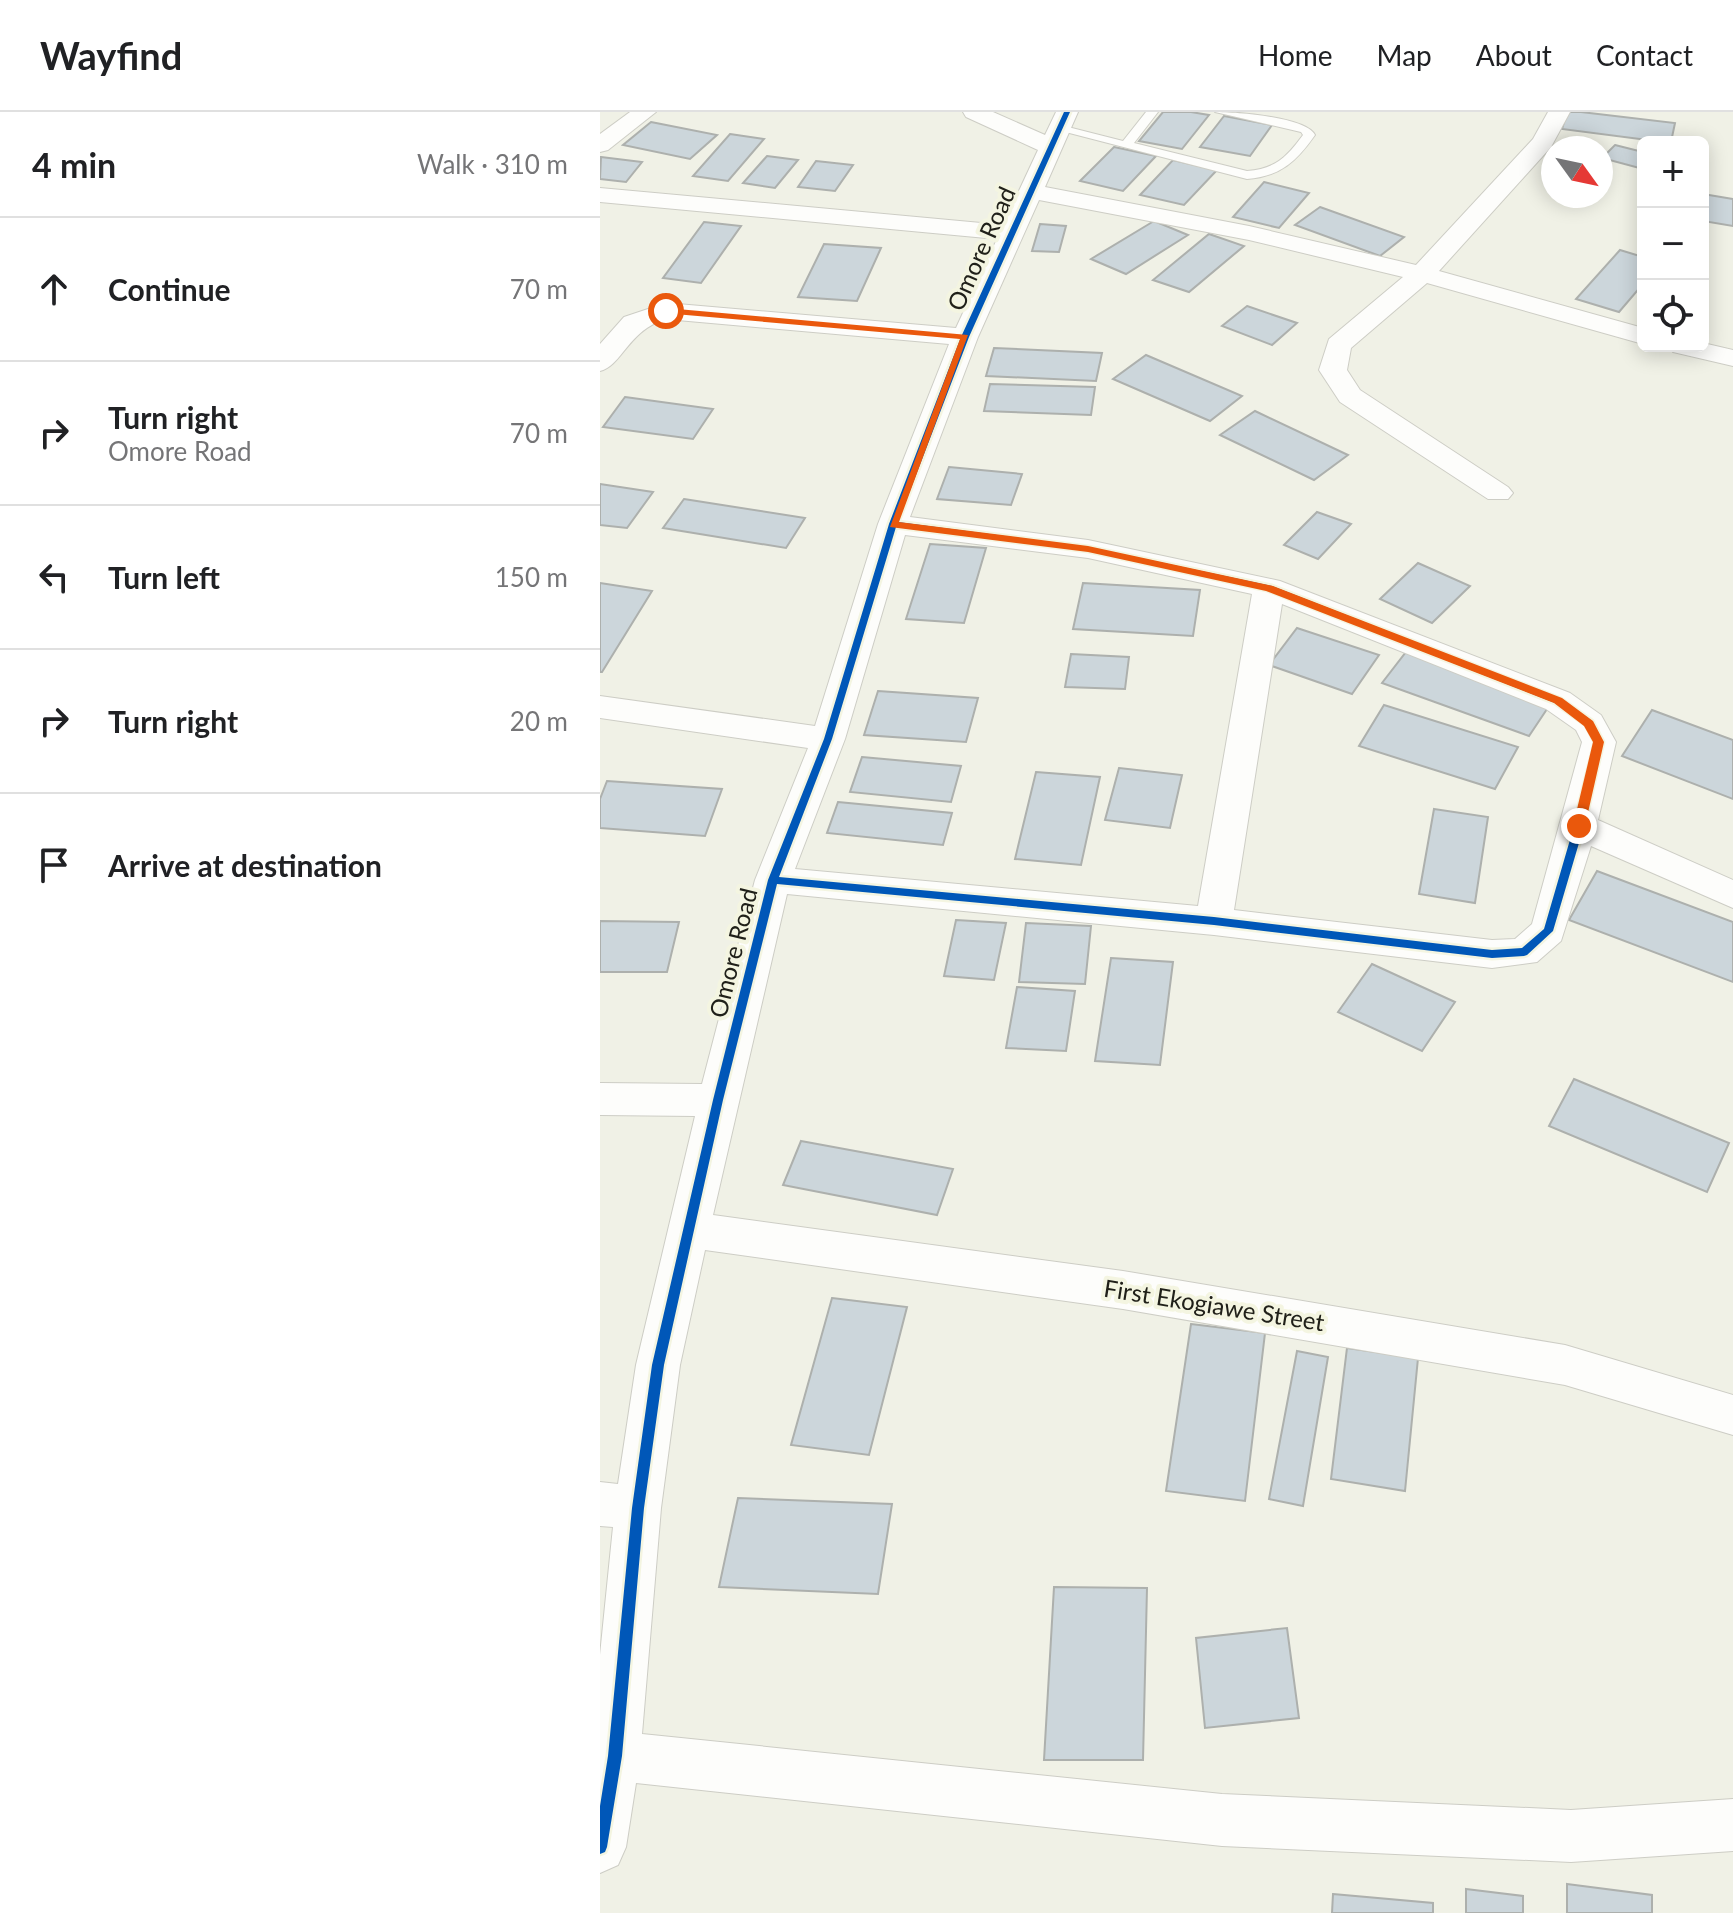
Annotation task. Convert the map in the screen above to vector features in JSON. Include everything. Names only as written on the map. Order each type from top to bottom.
[{"type":"street","points":[[600,145],[645,112]]},
{"type":"street","points":[[974,112],[1060,129]]},
{"type":"street","points":[[1498,493],[1350,396],[1333,370],[1338,345],[1422,274],[1543,142],[1559,112]]},
{"type":"street","name":"Omore Road","points":[[600,1847],[615,1756],[619,1506],[658,1365],[718,1100],[773,880],[828,739],[893,524],[965,337],[1029,191],[1060,129]]},
{"type":"street","points":[[1029,191],[1249,233],[1422,274],[1637,334]]},
{"type":"street","points":[[600,195],[1011,233]]},
{"type":"street","points":[[600,363],[613,324],[666,311],[965,337]]},
{"type":"street","points":[[1708,352],[1733,358]]},
{"type":"street","points":[[773,880],[1214,921],[1492,954],[1524,952],[1548,931],[1579,826],[1599,742],[1589,723],[1558,701],[1269,588],[1088,549],[893,524]]},
{"type":"street","points":[[1214,921],[1269,588]]},
{"type":"street","points":[[600,707],[828,739]]},
{"type":"street","points":[[1579,826],[1733,895]]},
{"type":"street","points":[[600,1099],[718,1100]]},
{"type":"street","name":"First Ekogiawe Street","points":[[689,1230],[1123,1290],[1565,1365],[1733,1415]]},
{"type":"street","points":[[615,1756],[1222,1820],[1571,1836],[1733,1825]]},
{"type":"lane","points":[[1126,145],[1152,112]]},
{"type":"lane","points":[[1060,129],[1247,175],[1271,174],[1292,159],[1309,135],[1306,129],[1292,124],[1221,112]]},
{"type":"building","points":[[1163,112],[1209,115],[1182,149],[1139,141]]},
{"type":"building","points":[[1567,112],[1675,123],[1672,136],[1637,136],[1637,139],[1562,129]]},
{"type":"building","points":[[1224,116],[1272,125],[1250,156],[1200,147]]},
{"type":"building","points":[[651,122],[717,135],[690,159],[623,145]]},
{"type":"building","points":[[730,134],[764,139],[728,181],[693,176]]},
{"type":"building","points":[[1114,147],[1156,156],[1123,191],[1080,181]]},
{"type":"building","points":[[1613,147],[1637,150],[1637,167],[1613,161]]},
{"type":"building","points":[[767,156],[798,160],[775,188],[743,183]]},
{"type":"building","points":[[601,157],[642,162],[626,182],[600,179]]},
{"type":"building","points":[[1173,160],[1217,170],[1184,205],[1140,195]]},
{"type":"building","points":[[816,161],[853,165],[835,191],[798,187]]},
{"type":"building","points":[[1264,182],[1309,193],[1279,228],[1233,217]]},
{"type":"building","points":[[1709,195],[1733,199],[1733,226],[1709,222]]},
{"type":"building","points":[[1320,207],[1404,237],[1380,256],[1295,225]]},
{"type":"building","points":[[1154,221],[1188,235],[1126,274],[1091,259]]},
{"type":"building","points":[[704,222],[741,226],[701,283],[663,278]]},
{"type":"building","points":[[1040,224],[1066,226],[1059,252],[1032,251]]},
{"type":"building","points":[[1209,234],[1244,246],[1189,292],[1153,280]]},
{"type":"building","points":[[824,244],[881,248],[857,301],[798,297]]},
{"type":"building","points":[[1620,250],[1637,255],[1637,291],[1619,312],[1576,299]]},
{"type":"building","points":[[1247,306],[1297,323],[1272,345],[1222,326]]},
{"type":"building","points":[[994,348],[1102,353],[1096,381],[986,376]]},
{"type":"building","points":[[1146,355],[1242,396],[1210,421],[1113,379]]},
{"type":"building","points":[[990,384],[1095,387],[1091,415],[984,411]]},
{"type":"building","points":[[625,397],[713,409],[693,439],[603,427]]},
{"type":"building","points":[[1255,411],[1348,455],[1314,480],[1220,435]]},
{"type":"building","points":[[949,467],[1022,474],[1011,505],[937,499]]},
{"type":"building","points":[[600,484],[653,492],[627,528],[600,525]]},
{"type":"building","points":[[684,499],[805,518],[786,548],[663,528]]},
{"type":"building","points":[[1317,512],[1351,524],[1318,559],[1284,545]]},
{"type":"building","points":[[930,544],[986,548],[964,623],[906,619]]},
{"type":"building","points":[[1418,563],[1470,586],[1432,623],[1380,599]]},
{"type":"building","points":[[600,583],[652,591],[602,672],[600,672]]},
{"type":"building","points":[[1083,583],[1200,590],[1193,636],[1073,629]]},
{"type":"building","points":[[1297,628],[1379,655],[1352,694],[1269,665]]},
{"type":"building","points":[[1406,652],[1551,703],[1529,736],[1382,683]]},
{"type":"building","points":[[1071,654],[1129,657],[1125,689],[1065,687]]},
{"type":"building","points":[[878,691],[978,698],[966,742],[864,735]]},
{"type":"building","points":[[1384,705],[1518,747],[1495,789],[1359,746]]},
{"type":"building","points":[[1652,710],[1733,740],[1733,799],[1622,756]]},
{"type":"building","points":[[862,757],[961,766],[951,802],[850,792]]},
{"type":"building","points":[[1119,768],[1182,775],[1170,828],[1105,820]]},
{"type":"building","points":[[1036,772],[1100,777],[1081,865],[1015,859]]},
{"type":"building","points":[[607,781],[722,789],[705,836],[600,828],[600,799]]},
{"type":"building","points":[[838,802],[952,813],[943,845],[827,833]]},
{"type":"building","points":[[1434,809],[1488,817],[1475,903],[1419,894]]},
{"type":"building","points":[[1597,871],[1733,922],[1733,982],[1569,920]]},
{"type":"building","points":[[956,920],[1006,923],[994,980],[944,976]]},
{"type":"building","points":[[600,921],[679,922],[667,972],[600,972]]},
{"type":"building","points":[[1026,923],[1091,926],[1085,984],[1019,982]]},
{"type":"building","points":[[1111,958],[1173,962],[1160,1065],[1095,1061]]},
{"type":"building","points":[[1372,964],[1455,1002],[1422,1051],[1338,1012]]},
{"type":"building","points":[[1017,987],[1075,991],[1066,1051],[1006,1048]]},
{"type":"building","points":[[1574,1079],[1729,1143],[1707,1192],[1549,1126]]},
{"type":"building","points":[[801,1141],[953,1169],[937,1215],[783,1185]]},
{"type":"building","points":[[832,1298],[907,1307],[869,1455],[791,1445]]},
{"type":"building","points":[[1191,1324],[1265,1333],[1245,1501],[1166,1491]]},
{"type":"building","points":[[1347,1348],[1418,1358],[1405,1491],[1331,1479]]},
{"type":"building","points":[[1297,1351],[1328,1357],[1303,1506],[1269,1499]]},
{"type":"building","points":[[738,1498],[892,1504],[878,1594],[719,1587]]},
{"type":"building","points":[[1054,1587],[1147,1588],[1143,1760],[1044,1760]]},
{"type":"building","points":[[1287,1628],[1299,1718],[1205,1728],[1196,1638]]},
{"type":"building","points":[[1567,1884],[1652,1895],[1652,1913],[1567,1913]]},
{"type":"building","points":[[1466,1889],[1523,1896],[1523,1913],[1466,1913]]},
{"type":"building","points":[[1333,1894],[1433,1903],[1433,1913],[1332,1913]]},
{"type":"cycle path","points":[[600,1847],[615,1756],[638,1508],[658,1365],[718,1100],[773,880],[828,739],[893,524],[965,337],[1067,112]]},
{"type":"cycle path","points":[[773,880],[1214,921],[1492,954],[1524,952],[1548,931],[1579,826],[1599,742],[1589,723],[1558,701],[1269,588],[1088,549],[893,524]]},
{"type":"route","points":[[666,311],[965,337],[893,524],[1088,549],[1269,588],[1558,701],[1589,723],[1599,742],[1579,826]]}]
